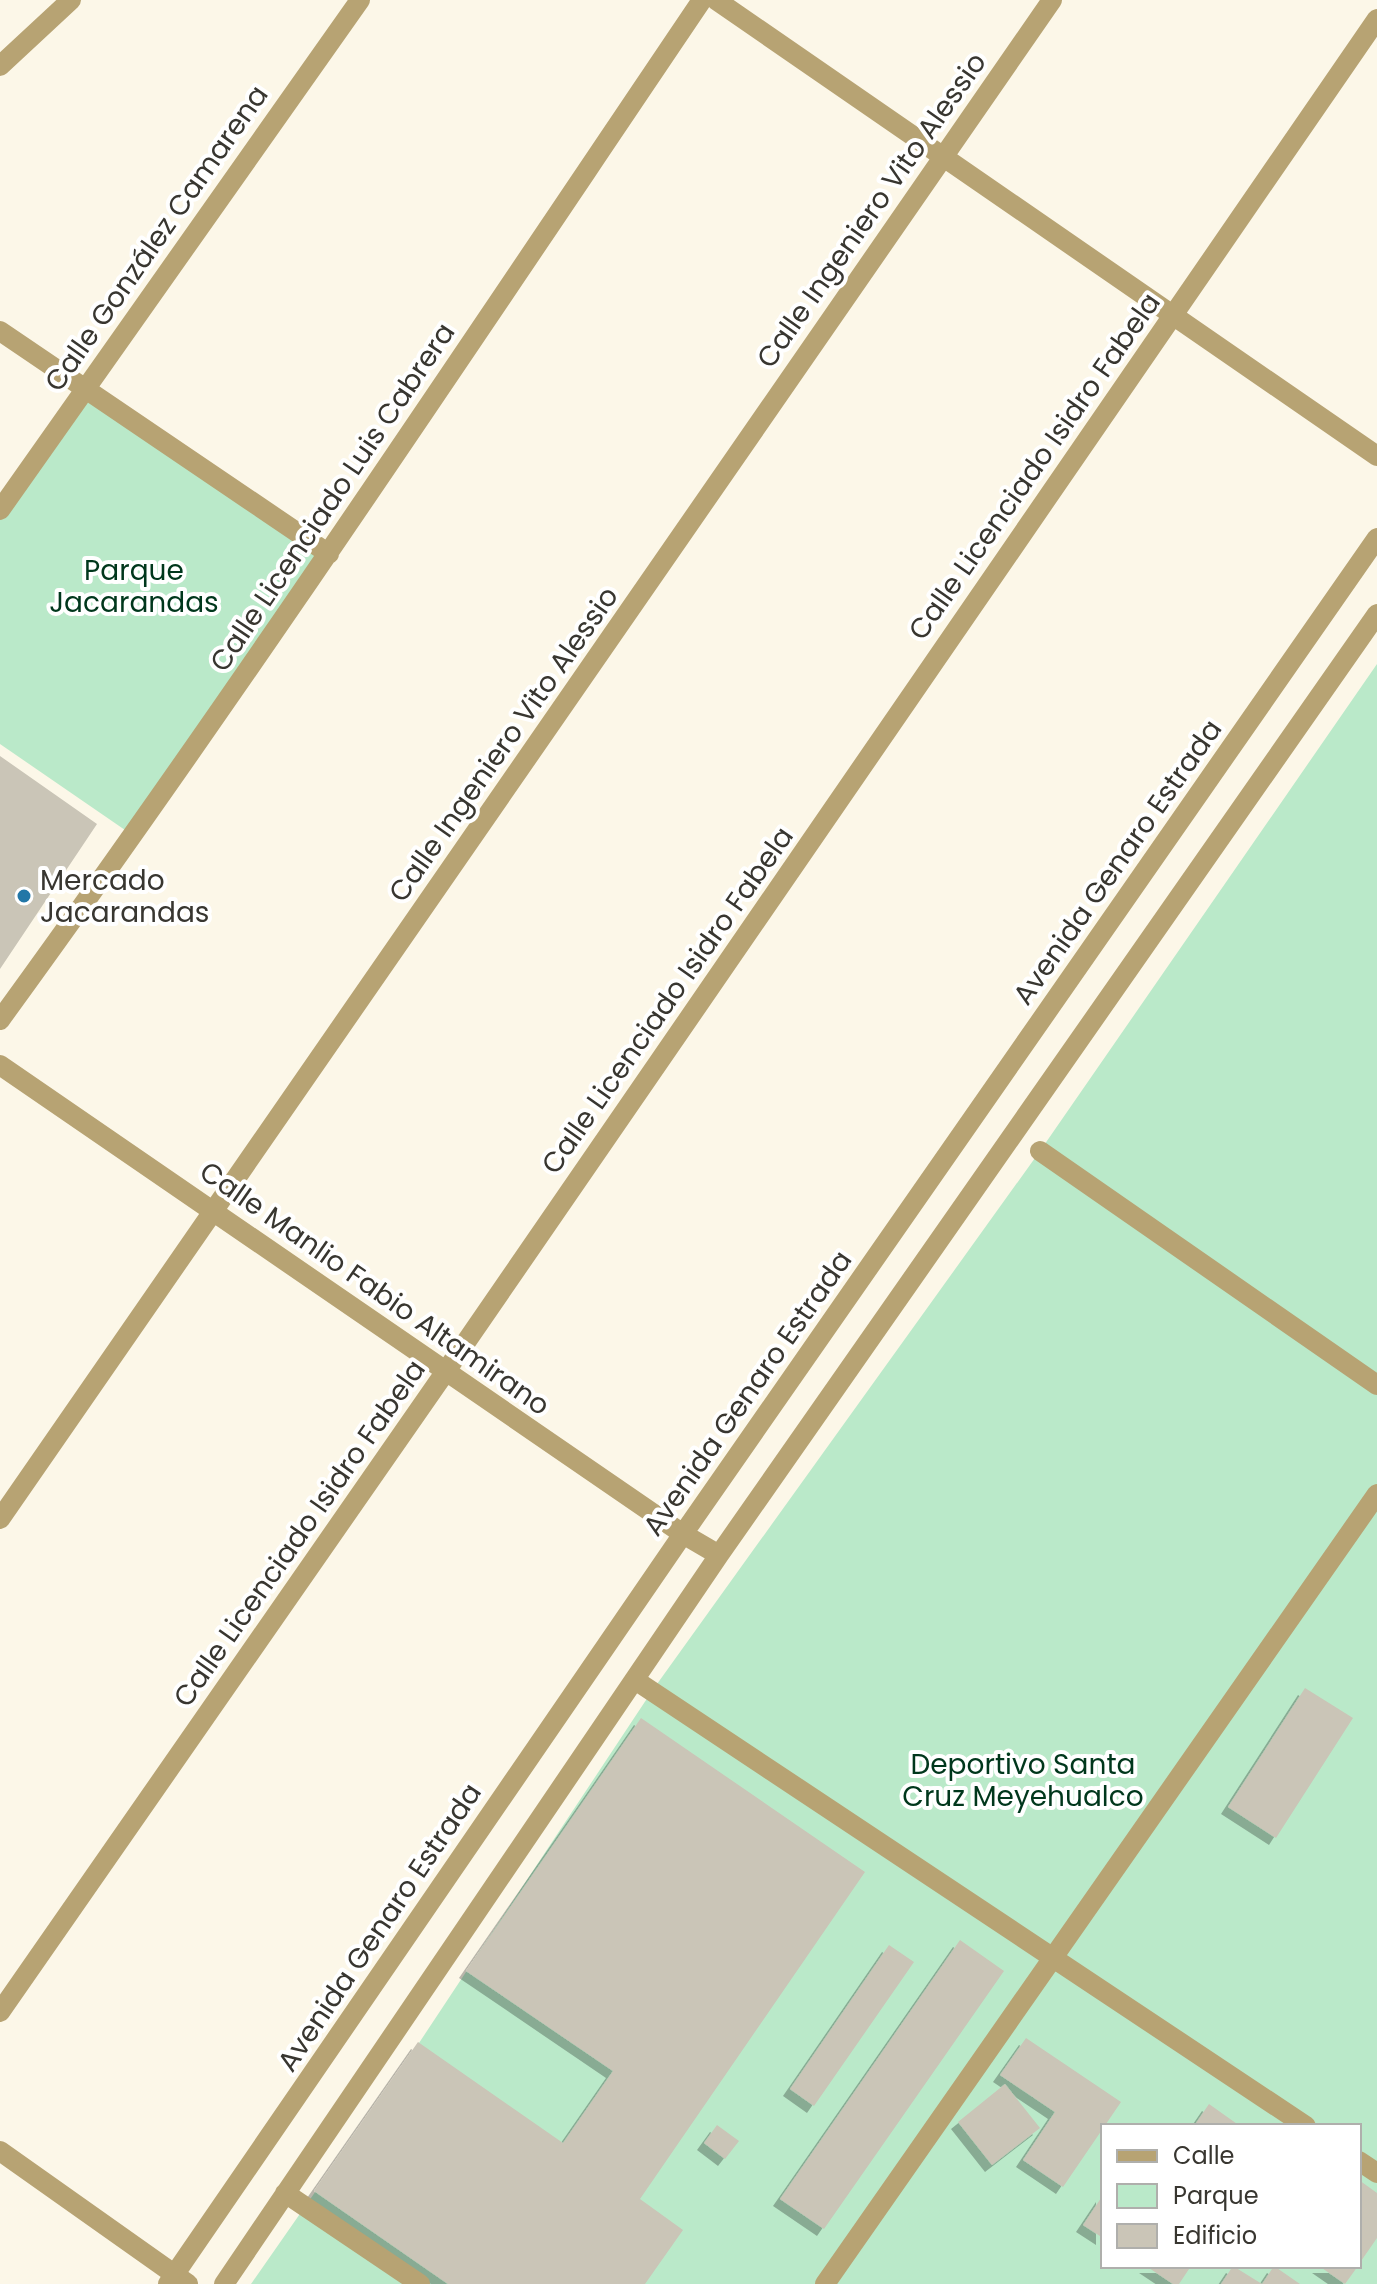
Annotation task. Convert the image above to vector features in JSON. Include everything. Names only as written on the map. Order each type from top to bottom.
[{"type":"street","points":[[0,66],[71,0]]},
{"type":"street","name":"Calle González Camarena","points":[[0,510],[360,0]]},
{"type":"street","name":"Calle Licenciado Luis Cabrera","points":[[0,1020],[130,841],[329,554],[702,0]]},
{"type":"street","points":[[716,0],[1377,456]]},
{"type":"street","name":"Calle Ingeniero Vito Alessio","points":[[0,1519],[1052,0]]},
{"type":"street","name":"Calle Licenciado Isidro Fabela","points":[[0,2012],[446,1371],[1377,19]]},
{"type":"street","points":[[0,331],[329,554]]},
{"type":"street","name":"Avenida Genaro Estrada","points":[[176,2281],[683,1534],[1377,538]]},
{"type":"street","points":[[224,2284],[719,1555],[1377,614]]},
{"type":"street","name":"Calle Manlio Fabio Altamirano","points":[[0,1065],[683,1534],[719,1555]]},
{"type":"street","points":[[1040,1151],[1377,1385]]},
{"type":"street","points":[[825,2284],[1377,1494]]},
{"type":"street","points":[[635,1680],[1303,2124]]},
{"type":"street","points":[[0,2151],[176,2281]]},
{"type":"street","points":[[285,2193],[420,2284]]},
{"type":"green space","name":"Parque Jacarandas","points":[[84,391],[324,551],[125,830],[0,744],[0,516]]},
{"type":"green space","name":"Deportivo Santa Cruz Meyehualco","points":[[1377,664],[1377,2284],[251,2284],[419,2043],[652,1691],[1040,1151]]},
{"type":"building","name":"Mercado Jacarandas","points":[[0,756],[97,824],[0,969]]},
{"type":"building","points":[[1305,1688],[1353,1718],[1276,1838],[1228,1807]]},
{"type":"building","points":[[641,1718],[865,1872],[640,2199],[683,2230],[645,2284],[448,2284],[314,2191],[418,2042],[563,2143],[613,2071],[466,1971]]},
{"type":"building","points":[[960,1940],[1004,1971],[824,2229],[780,2199]]},
{"type":"building","points":[[889,1945],[914,1962],[814,2106],[790,2089]]},
{"type":"building","points":[[1026,2038],[1121,2102],[1106,2124],[1101,2124],[1101,2131],[1063,2187],[1023,2160],[1055,2112],[1000,2075]]},
{"type":"building","points":[[1005,2084],[1040,2128],[992,2165],[958,2122]]},
{"type":"building","points":[[1209,2104],[1237,2124],[1195,2124]]},
{"type":"building","points":[[717,2125],[739,2141],[725,2159],[704,2143]]},
{"type":"building","points":[[1361,2181],[1377,2193],[1377,2238],[1361,2261]]},
{"type":"building","points":[[1101,2198],[1101,2237],[1083,2225]]},
{"type":"building","points":[[1149,2268],[1190,2268],[1179,2284],[1173,2284]]},
{"type":"building","points":[[1232,2268],[1236,2268],[1262,2284],[1221,2284]]},
{"type":"building","points":[[1273,2268],[1277,2268],[1300,2284],[1262,2284]]},
{"type":"building","points":[[1322,2268],[1357,2268],[1345,2284]]},
{"type":"place","name":"Mercado Jacarandas","points":[[24,896]]}]
